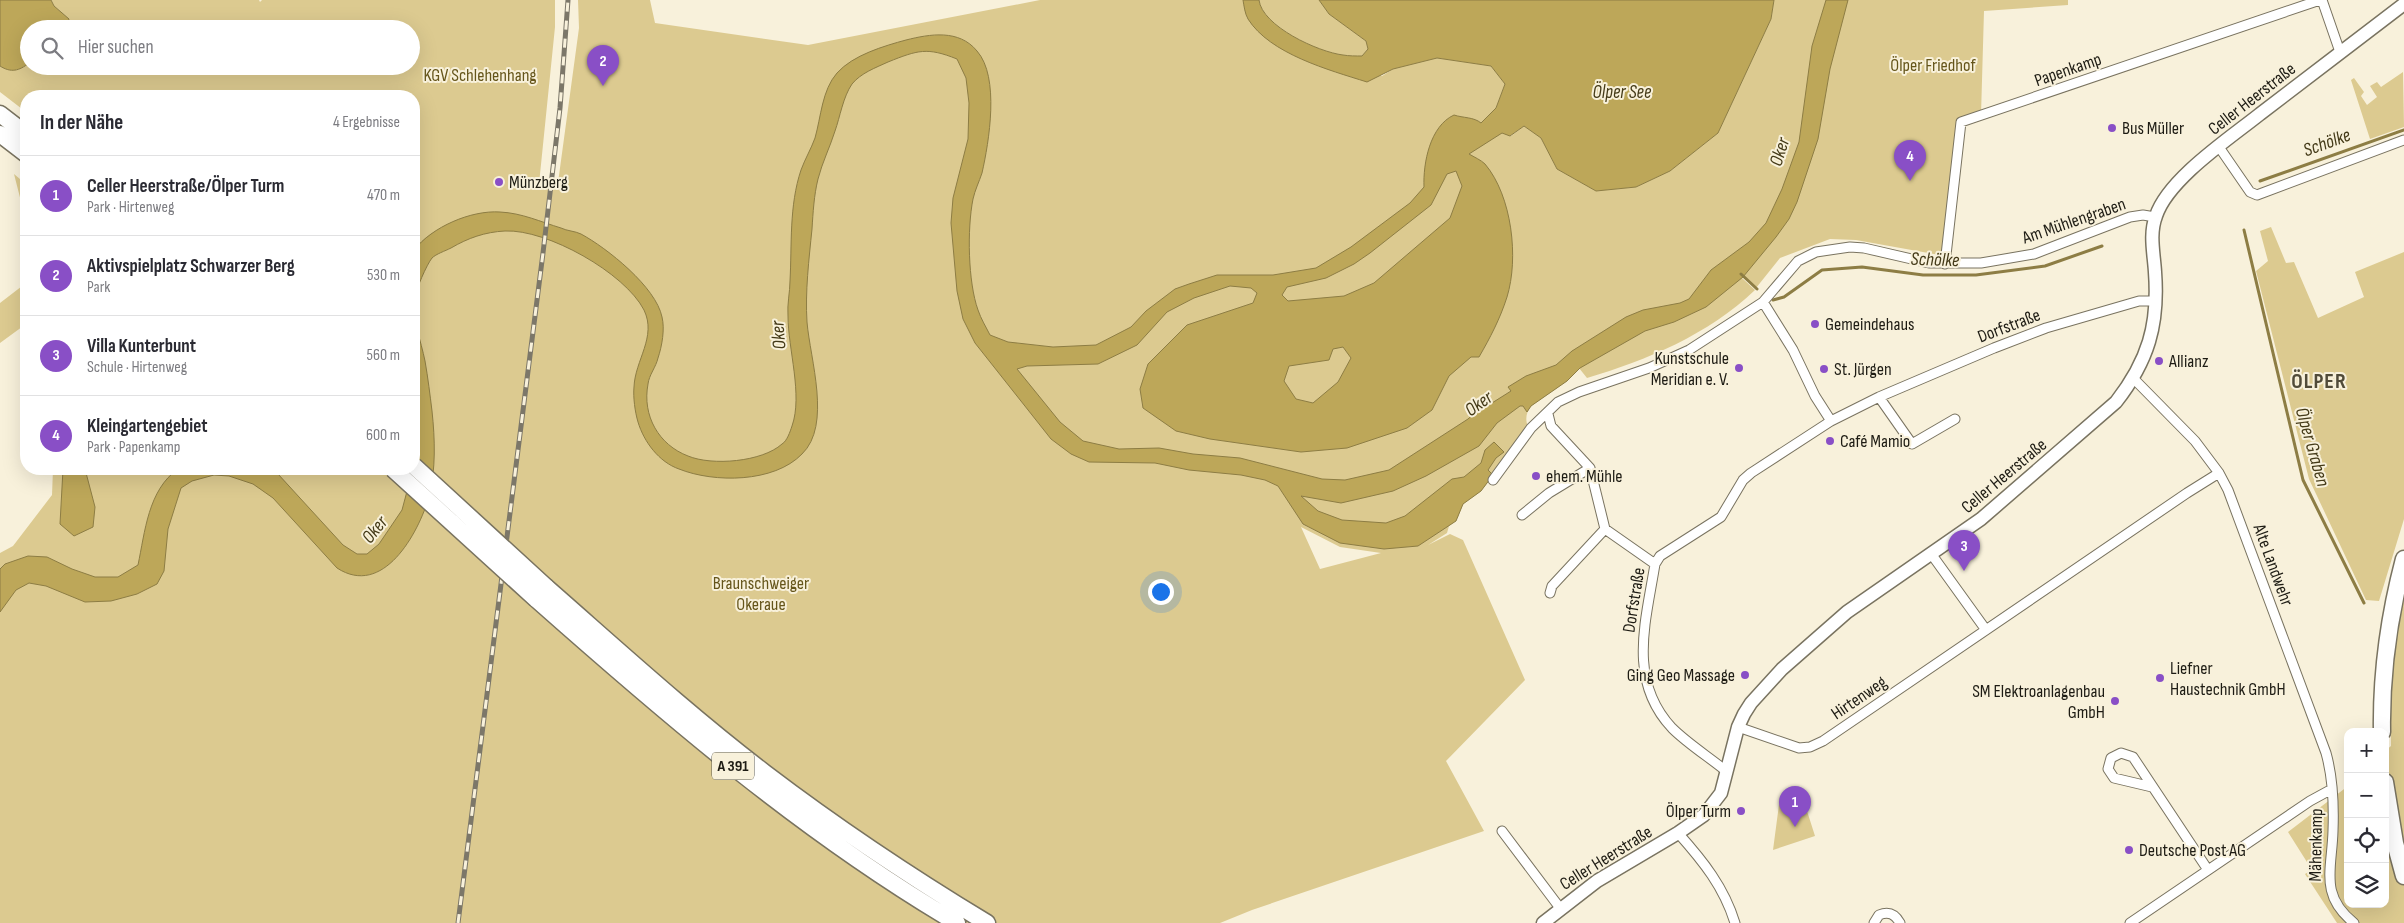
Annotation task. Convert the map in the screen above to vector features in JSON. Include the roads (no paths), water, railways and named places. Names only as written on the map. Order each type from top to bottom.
[{"type":"highway","points":[[0,114],[20,129]]},
{"type":"highway","points":[[0,134],[20,149]]},
{"type":"highway","name":"A 391","points":[[420,472],[553,594],[647,676],[765,773],[845,830],[952,914]]},
{"type":"highway","name":"A 391","points":[[400,475],[629,681],[755,784],[836,844],[952,914],[988,923]]},
{"type":"highway","points":[[2382,728],[2384,670],[2388,630],[2404,559]]},
{"type":"highway","points":[[2389,806],[2395,843],[2404,876]]},
{"type":"main road","name":"Celler Heerstraße","points":[[1543,923],[1597,881],[1678,833],[1713,806],[1721,793],[1738,727],[1751,703],[1760,693],[1823,631],[1873,593],[1932,555],[1981,519],[2116,402],[2134,379],[2149,342],[2156,300],[2152,238],[2155,217],[2163,200],[2219,147],[2404,4]]},
{"type":"street","points":[[2321,0],[2340,52]]},
{"type":"street","name":"Papenkamp","points":[[1945,264],[1961,122],[2321,0]]},
{"type":"street","points":[[2219,147],[2250,192],[2256,195],[2404,140]]},
{"type":"street","name":"Am Mühlengraben","points":[[1494,480],[1531,428],[1548,414],[1558,402],[1567,396],[1649,368],[1689,350],[1763,302],[1798,261],[1816,252],[1850,246],[1910,260],[1945,264],[1982,263],[2034,254],[2130,217],[2143,215],[2155,217]]},
{"type":"street","name":"Dorfstraße","points":[[1726,771],[1672,727],[1649,693],[1644,674],[1643,644],[1655,564],[1667,550],[1721,517],[1743,480],[1751,473],[1831,421],[1879,397],[2046,328],[2139,301],[2156,300]]},
{"type":"street","points":[[1763,302],[1793,350],[1815,396],[1831,421]]},
{"type":"street","name":"Alte Landwehr","points":[[2134,379],[2195,441],[2219,473],[2228,490],[2326,753],[2332,775],[2332,789]]},
{"type":"street","points":[[1879,397],[1912,444],[1955,419]]},
{"type":"street","points":[[1548,414],[1551,426],[1590,468],[1605,529],[1655,564]]},
{"type":"street","points":[[1522,515],[1549,492],[1590,468]]},
{"type":"street","name":"Hirtenweg","points":[[1738,727],[1799,748],[1810,747],[1853,722],[2187,492],[2219,473]]},
{"type":"street","points":[[1550,593],[1552,586],[1605,529]]},
{"type":"street","points":[[1932,555],[1986,630]]},
{"type":"street","points":[[2152,787],[2114,778],[2108,769],[2111,758],[2121,753],[2132,757],[2208,870]]},
{"type":"street","points":[[2130,923],[2310,800],[2332,789]]},
{"type":"street","name":"Mähenkamp","points":[[2332,789],[2333,831],[2329,879],[2337,905],[2344,915],[2354,923]]},
{"type":"street","points":[[1502,831],[1560,908]]},
{"type":"street","points":[[1678,833],[1710,870],[1725,896],[1735,923]]},
{"type":"street","points":[[1874,923],[1879,915],[1890,913],[1896,916],[1900,923]]},
{"type":"water","points":[[0,0],[51,0],[54,6],[69,19],[20,20],[20,69],[8,70],[0,66]]},
{"type":"water","name":"Ölper See","points":[[1243,0],[1259,0],[1262,10],[1270,19],[1280,28],[1306,43],[1332,53],[1362,56],[1368,49],[1366,41],[1329,14],[1319,0],[1774,0],[1771,19],[1718,133],[1670,171],[1636,187],[1596,191],[1557,169],[1541,138],[1524,126],[1510,136],[1502,133],[1469,154],[1485,164],[1502,193],[1511,228],[1511,281],[1501,313],[1479,357],[1471,357],[1449,376],[1432,410],[1407,428],[1347,448],[1301,452],[1210,439],[1176,431],[1143,408],[1140,389],[1148,364],[1187,325],[1253,303],[1257,293],[1251,288],[1230,286],[1194,298],[1167,312],[1137,345],[1098,364],[1027,366],[1017,369],[1060,422],[1083,441],[1119,449],[1159,448],[1193,454],[1240,458],[1322,479],[1345,480],[1389,470],[1468,419],[1480,408],[1484,408],[1511,391],[1508,387],[1526,376],[1556,365],[1572,351],[1626,317],[1643,310],[1680,303],[1689,299],[1711,270],[1749,242],[1766,223],[1782,189],[1799,142],[1812,46],[1826,0],[1848,0],[1830,69],[1818,139],[1797,202],[1789,219],[1743,277],[1706,307],[1674,322],[1645,331],[1580,368],[1567,381],[1531,406],[1527,412],[1523,406],[1520,406],[1497,423],[1479,446],[1426,476],[1393,491],[1341,503],[1301,496],[1318,511],[1342,520],[1386,523],[1405,516],[1452,479],[1464,477],[1481,463],[1485,450],[1494,442],[1504,452],[1496,458],[1488,470],[1493,475],[1481,491],[1463,504],[1456,521],[1418,546],[1384,549],[1340,543],[1303,524],[1278,486],[1265,480],[1241,475],[1189,470],[1155,463],[1089,462],[1071,454],[1051,439],[975,343],[963,319],[957,291],[951,223],[953,198],[968,139],[969,103],[966,78],[957,59],[947,55],[930,52],[915,53],[878,66],[852,84],[844,101],[820,173],[814,204],[808,276],[807,322],[817,391],[818,409],[816,426],[811,442],[802,454],[790,464],[776,471],[743,478],[709,477],[693,474],[672,466],[653,450],[644,437],[638,422],[634,395],[635,377],[647,339],[647,320],[644,310],[634,296],[620,282],[603,268],[583,256],[542,237],[522,232],[505,231],[484,234],[470,238],[432,258],[420,283],[420,244],[441,227],[465,217],[489,212],[516,214],[579,233],[592,240],[629,270],[641,281],[658,305],[663,322],[663,332],[661,348],[649,381],[647,396],[650,418],[661,437],[678,451],[698,459],[723,461],[762,455],[784,443],[795,414],[796,386],[788,312],[792,225],[797,184],[815,138],[828,87],[837,73],[860,56],[897,42],[934,35],[953,36],[962,39],[977,51],[984,62],[988,77],[991,93],[991,110],[985,160],[971,211],[969,255],[975,298],[979,313],[990,335],[1008,342],[1053,347],[1096,345],[1131,327],[1146,311],[1175,289],[1217,275],[1273,275],[1316,268],[1351,247],[1410,203],[1424,187],[1427,157],[1434,136],[1439,128],[1454,115],[1481,123],[1496,108],[1505,84],[1491,66],[1437,58],[1393,69],[1367,82],[1302,59],[1285,51],[1258,31],[1248,19]],"holes":[[[1456,171],[1462,186],[1450,218],[1374,283],[1344,296],[1288,301],[1282,295],[1287,287],[1326,278],[1354,264],[1370,253],[1431,205],[1447,174]],[[1343,347],[1351,358],[1338,382],[1313,403],[1296,399],[1284,381],[1289,366],[1329,360],[1333,349]]]},
{"type":"water","points":[[420,342],[425,361],[433,422],[433,476],[429,497],[416,528],[396,558],[383,568],[369,575],[354,575],[337,568],[273,498],[253,484],[229,476],[214,475],[279,475],[343,545],[357,554],[367,554],[379,544],[402,510],[411,475],[420,475]]},
{"type":"water","points":[[63,475],[87,475],[95,507],[93,527],[74,536],[60,524]]},
{"type":"water","points":[[171,475],[214,475],[192,481],[181,488],[168,529],[164,571],[157,584],[137,594],[111,601],[85,602],[46,586],[29,583],[16,590],[0,612],[0,569],[5,564],[28,556],[47,557],[95,577],[118,577],[138,565],[149,512],[160,488]]},
{"type":"waterway","name":"Schölke","points":[[2260,181],[2404,130]]},
{"type":"waterway","name":"Ölper Graben","points":[[2244,230],[2303,480],[2364,603]]},
{"type":"waterway","name":"Schölke","points":[[1773,300],[1784,297],[1822,270],[1862,267],[1923,275],[1976,275],[2045,266],[2102,246]]},
{"type":"waterway","name":"Schölke","points":[[1741,274],[1757,289]]},
{"type":"railway","points":[[458,923],[543,253],[560,108],[568,0]]},
{"type":"place","name":"Aktivspielplatz Schwarzer Berg","points":[[603,86]]},
{"type":"place","name":"Bus Müller","points":[[2112,128]]},
{"type":"place","name":"Kleingartengebiet","points":[[1910,181]]},
{"type":"place","name":"Münzberg","points":[[499,182]]},
{"type":"place","name":"Gemeindehaus","points":[[1815,324]]},
{"type":"place","name":"Allianz","points":[[2159,361]]},
{"type":"place","name":"Kunstschule Meridian e. V.","points":[[1739,368]]},
{"type":"place","name":"St. Jürgen","points":[[1824,369]]},
{"type":"place","name":"Café Mamio","points":[[1830,441]]},
{"type":"place","name":"ehem. Mühle","points":[[1536,476]]},
{"type":"place","name":"Villa Kunterbunt","points":[[1964,571]]},
{"type":"place","name":"Ging Geo Massage","points":[[1745,675]]},
{"type":"place","name":"Liefner Haustechnik GmbH","points":[[2160,678]]},
{"type":"place","name":"SM Elektroanlagenbau GmbH","points":[[2115,701]]},
{"type":"place","name":"Ölper Turm","points":[[1741,811]]},
{"type":"place","name":"Celler Heerstraße/Ölper Turm","points":[[1795,827]]},
{"type":"place","name":"Deutsche Post AG","points":[[2129,850]]},
{"type":"district","name":"ÖLPER","points":[[2319,381]]},
{"type":"park label","name":"Ölper Friedhof","points":[[1933,65]]},
{"type":"park label","name":"KGV Schlehenhang","points":[[480,75]]},
{"type":"park label","name":"Braunschweiger Okeraue","points":[[761,593]]},
{"type":"water label","name":"Oker","points":[[1780,152]]},
{"type":"water label","name":"Oker","points":[[779,335]]},
{"type":"water label","name":"Oker","points":[[1479,404]]},
{"type":"water label","name":"Oker","points":[[375,530]]}]
